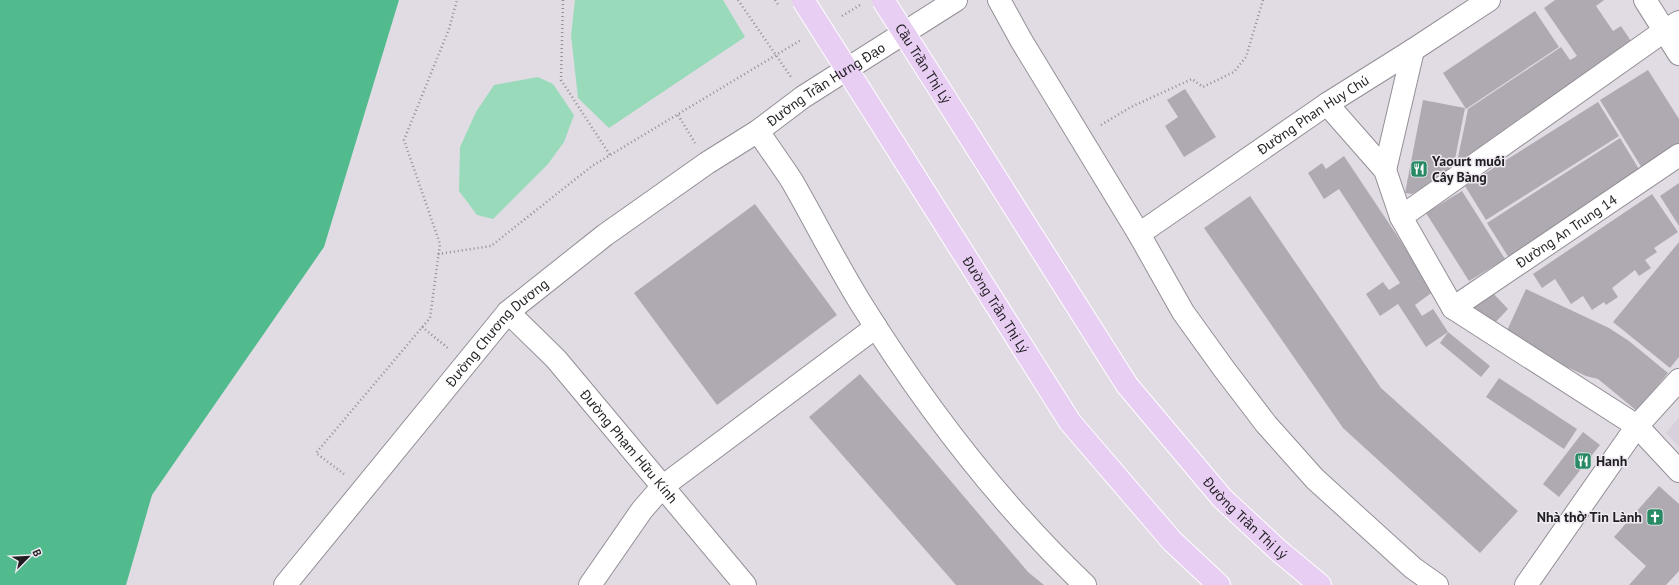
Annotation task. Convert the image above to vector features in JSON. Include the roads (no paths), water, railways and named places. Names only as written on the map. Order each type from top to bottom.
[{"type":"main road","name":"Đường Trần Thị Lý","points":[[803,0],[1070,422],[1172,541],[1220,585]]},
{"type":"main road","name":"Cầu Trần Thị Lý","points":[[883,0],[963,126]]},
{"type":"main road","name":"Đường Trần Thị Lý","points":[[963,126],[1127,385],[1222,498],[1278,550],[1320,585]]},
{"type":"street","name":"Đường Trần Hưng Đạo","points":[[758,131],[803,97],[956,0]]},
{"type":"street","points":[[999,0],[1021,40],[1139,234],[1183,312],[1224,369],[1266,424],[1315,479],[1413,568],[1437,585]]},
{"type":"street","name":"Đường Phan Huy Chú","points":[[1139,234],[1327,104],[1489,0]]},
{"type":"street","points":[[1645,0],[1671,27],[1679,54]]},
{"type":"street","points":[[1401,216],[1671,27]]},
{"type":"street","points":[[1386,170],[1413,50]]},
{"type":"street","points":[[1327,104],[1386,170],[1401,216],[1453,308],[1637,426],[1679,471]]},
{"type":"street","points":[[758,131],[791,180],[860,301],[915,386],[977,468],[1015,514],[1085,585]]},
{"type":"street","name":"Đường Chương Dương","points":[[285,585],[508,312],[605,235],[708,163],[758,131]]},
{"type":"street","name":"Đường An Trung 14","points":[[1453,308],[1679,155]]},
{"type":"street","name":"Đường Phạm Hữu Kính","points":[[508,312],[556,359],[744,585]]},
{"type":"street","points":[[590,585],[642,510],[662,487],[876,327]]},
{"type":"street","points":[[1526,585],[1637,426],[1679,380]]},
{"type":"place","name":"Yaourt muối Cây Bàng","points":[[1419,169]]},
{"type":"place","name":"Hanh","points":[[1583,461]]},
{"type":"place","name":"Nhà thờ Tin Lành","points":[[1655,517]]}]
